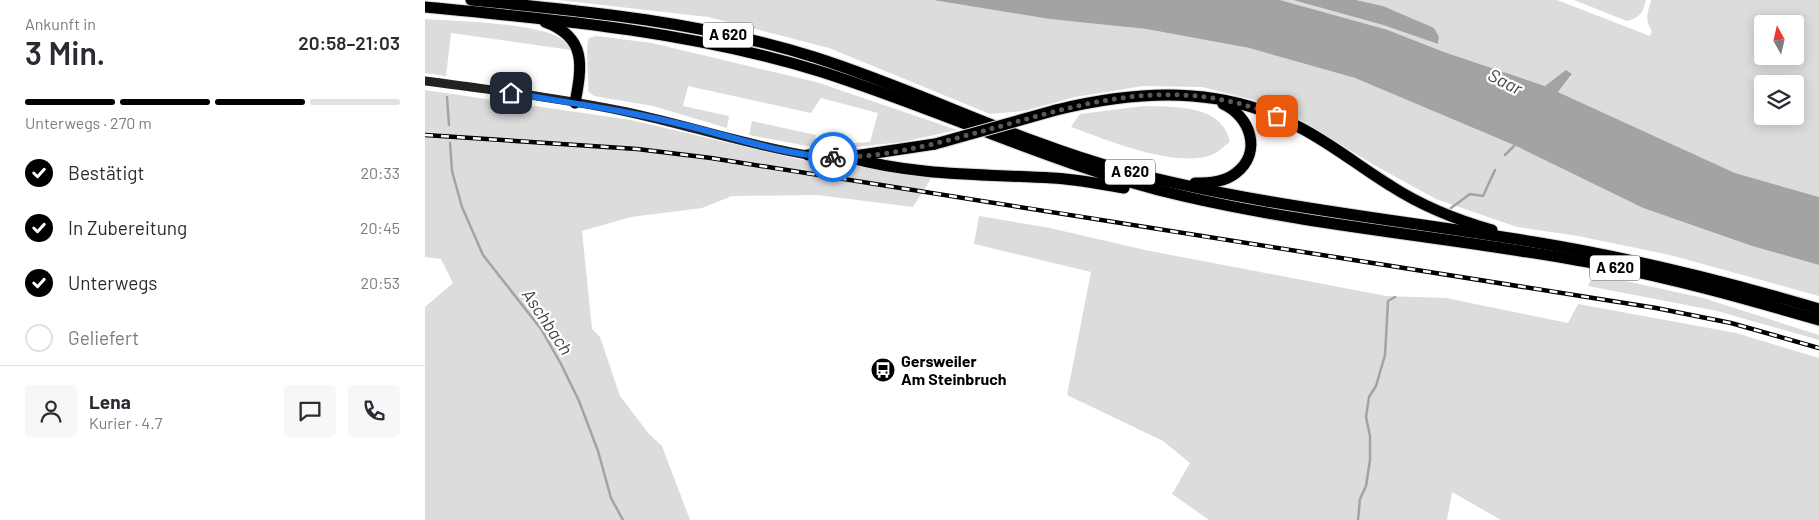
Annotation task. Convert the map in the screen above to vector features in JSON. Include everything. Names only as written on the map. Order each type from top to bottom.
[{"type":"highway","name":"A 620","points":[[428,7],[477,4],[633,18],[699,29],[787,50],[862,74],[1088,159],[1173,182],[1276,203],[1534,242],[1605,255],[1718,280],[1819,309]]},
{"type":"highway","name":"A 620","points":[[477,4],[521,16],[614,26],[743,50],[861,85],[1084,170],[1183,196],[1275,214],[1603,265],[1712,290],[1819,320]]},
{"type":"highway","points":[[521,16],[558,27],[566,32],[577,47],[581,66],[575,103]]},
{"type":"highway","points":[[808,155],[848,157],[935,144],[1056,110],[1109,98],[1140,95],[1227,100],[1277,116],[1317,137],[1392,187],[1425,204],[1482,228],[1534,242]]},
{"type":"highway","points":[[1173,182],[1205,183],[1222,180],[1235,174],[1248,159],[1250,138],[1243,119],[1233,109],[1210,98]]},
{"type":"highway","points":[[848,157],[873,164],[992,176],[1054,178],[1183,196]]},
{"type":"main road","points":[[425,81],[649,116],[771,149],[808,155]]},
{"type":"shaded area","points":[[558,0],[933,0],[1049,19],[1146,29],[1249,48],[1355,78],[1516,146],[1643,208],[1752,246],[1819,265],[1819,296],[1670,255],[1578,236],[1517,227],[1436,199],[1374,165],[1301,120],[1266,103],[1202,87],[1143,86],[1075,97],[1024,111],[990,114],[829,48],[708,17]]},
{"type":"shaded area","points":[[1280,0],[1293,0],[1383,25],[1438,44],[1439,37],[1383,6],[1356,0],[1557,0],[1650,36],[1652,31],[1647,16],[1651,0],[1819,0],[1819,197],[1735,173],[1558,92],[1572,75],[1545,86],[1444,52],[1388,30]]},
{"type":"shaded area","points":[[1574,0],[1646,0],[1640,14],[1627,21]]},
{"type":"shaded area","points":[[425,19],[498,24],[538,30],[554,35],[564,41],[571,50],[451,33],[446,76],[425,73]]},
{"type":"shaded area","points":[[596,36],[652,43],[816,82],[957,130],[902,142],[837,149],[854,143],[870,142],[878,113],[821,98],[811,113],[688,86],[683,106],[729,116],[727,128],[653,106],[594,96],[588,91],[587,48],[589,38]]},
{"type":"shaded area","points":[[425,90],[631,120],[797,159],[933,175],[913,207],[817,195],[732,196],[702,208],[631,217],[582,231],[592,329],[600,337],[620,396],[649,434],[662,446],[690,520],[425,520],[425,307],[453,283],[441,259],[425,257]]},
{"type":"shaded area","points":[[1144,106],[1183,108],[1207,114],[1218,120],[1230,142],[1214,154],[1199,158],[1182,158],[1162,156],[1143,151],[1071,127],[1080,114]]},
{"type":"shaded area","points":[[752,121],[816,135],[813,147],[749,135]]},
{"type":"shaded area","points":[[979,216],[1050,228],[1145,250],[1386,296],[1446,298],[1568,323],[1578,304],[1736,333],[1819,358],[1819,520],[1501,520],[1452,492],[1447,520],[1209,520],[1172,494],[1190,463],[1163,441],[1067,395],[1091,272],[974,244]]},
{"type":"shaded area","points":[[1594,274],[1703,298],[1819,335],[1819,340],[1717,311],[1588,286]]},
{"type":"water","name":"Saar","points":[[933,0],[1280,0],[1388,30],[1444,52],[1545,86],[1566,70],[1572,74],[1558,92],[1735,173],[1819,197],[1819,265],[1752,246],[1643,208],[1516,146],[1355,78],[1249,48],[1146,29],[1049,19]]},
{"type":"water","points":[[1293,0],[1356,0],[1383,6],[1434,28],[1439,37],[1438,44],[1383,25]]},
{"type":"waterway","name":"Aschbach","points":[[447,97],[449,125]]},
{"type":"waterway","name":"Aschbach","points":[[450,143],[452,171],[462,207],[483,255],[541,329],[561,364],[579,401],[598,451],[611,498],[623,520]]},
{"type":"waterway","points":[[1505,155],[1516,144]]},
{"type":"waterway","points":[[1451,208],[1470,194],[1483,196],[1495,170]]},
{"type":"waterway","points":[[1358,520],[1360,499],[1366,486],[1370,460],[1370,436],[1366,417],[1369,397],[1376,386],[1385,355],[1388,301],[1395,297]]},
{"type":"railway","points":[[425,135],[637,149],[711,158],[1656,308],[1731,323],[1819,348]]},
{"type":"way so far","points":[[833,157],[874,155],[935,144],[1056,110],[1125,96],[1155,94],[1227,100],[1277,116]]},
{"type":"place","name":"Gersweiler Am Steinbruch","points":[[883,370]]},
{"type":"route","points":[[511,93],[624,111],[690,126],[771,149],[833,157]]}]
